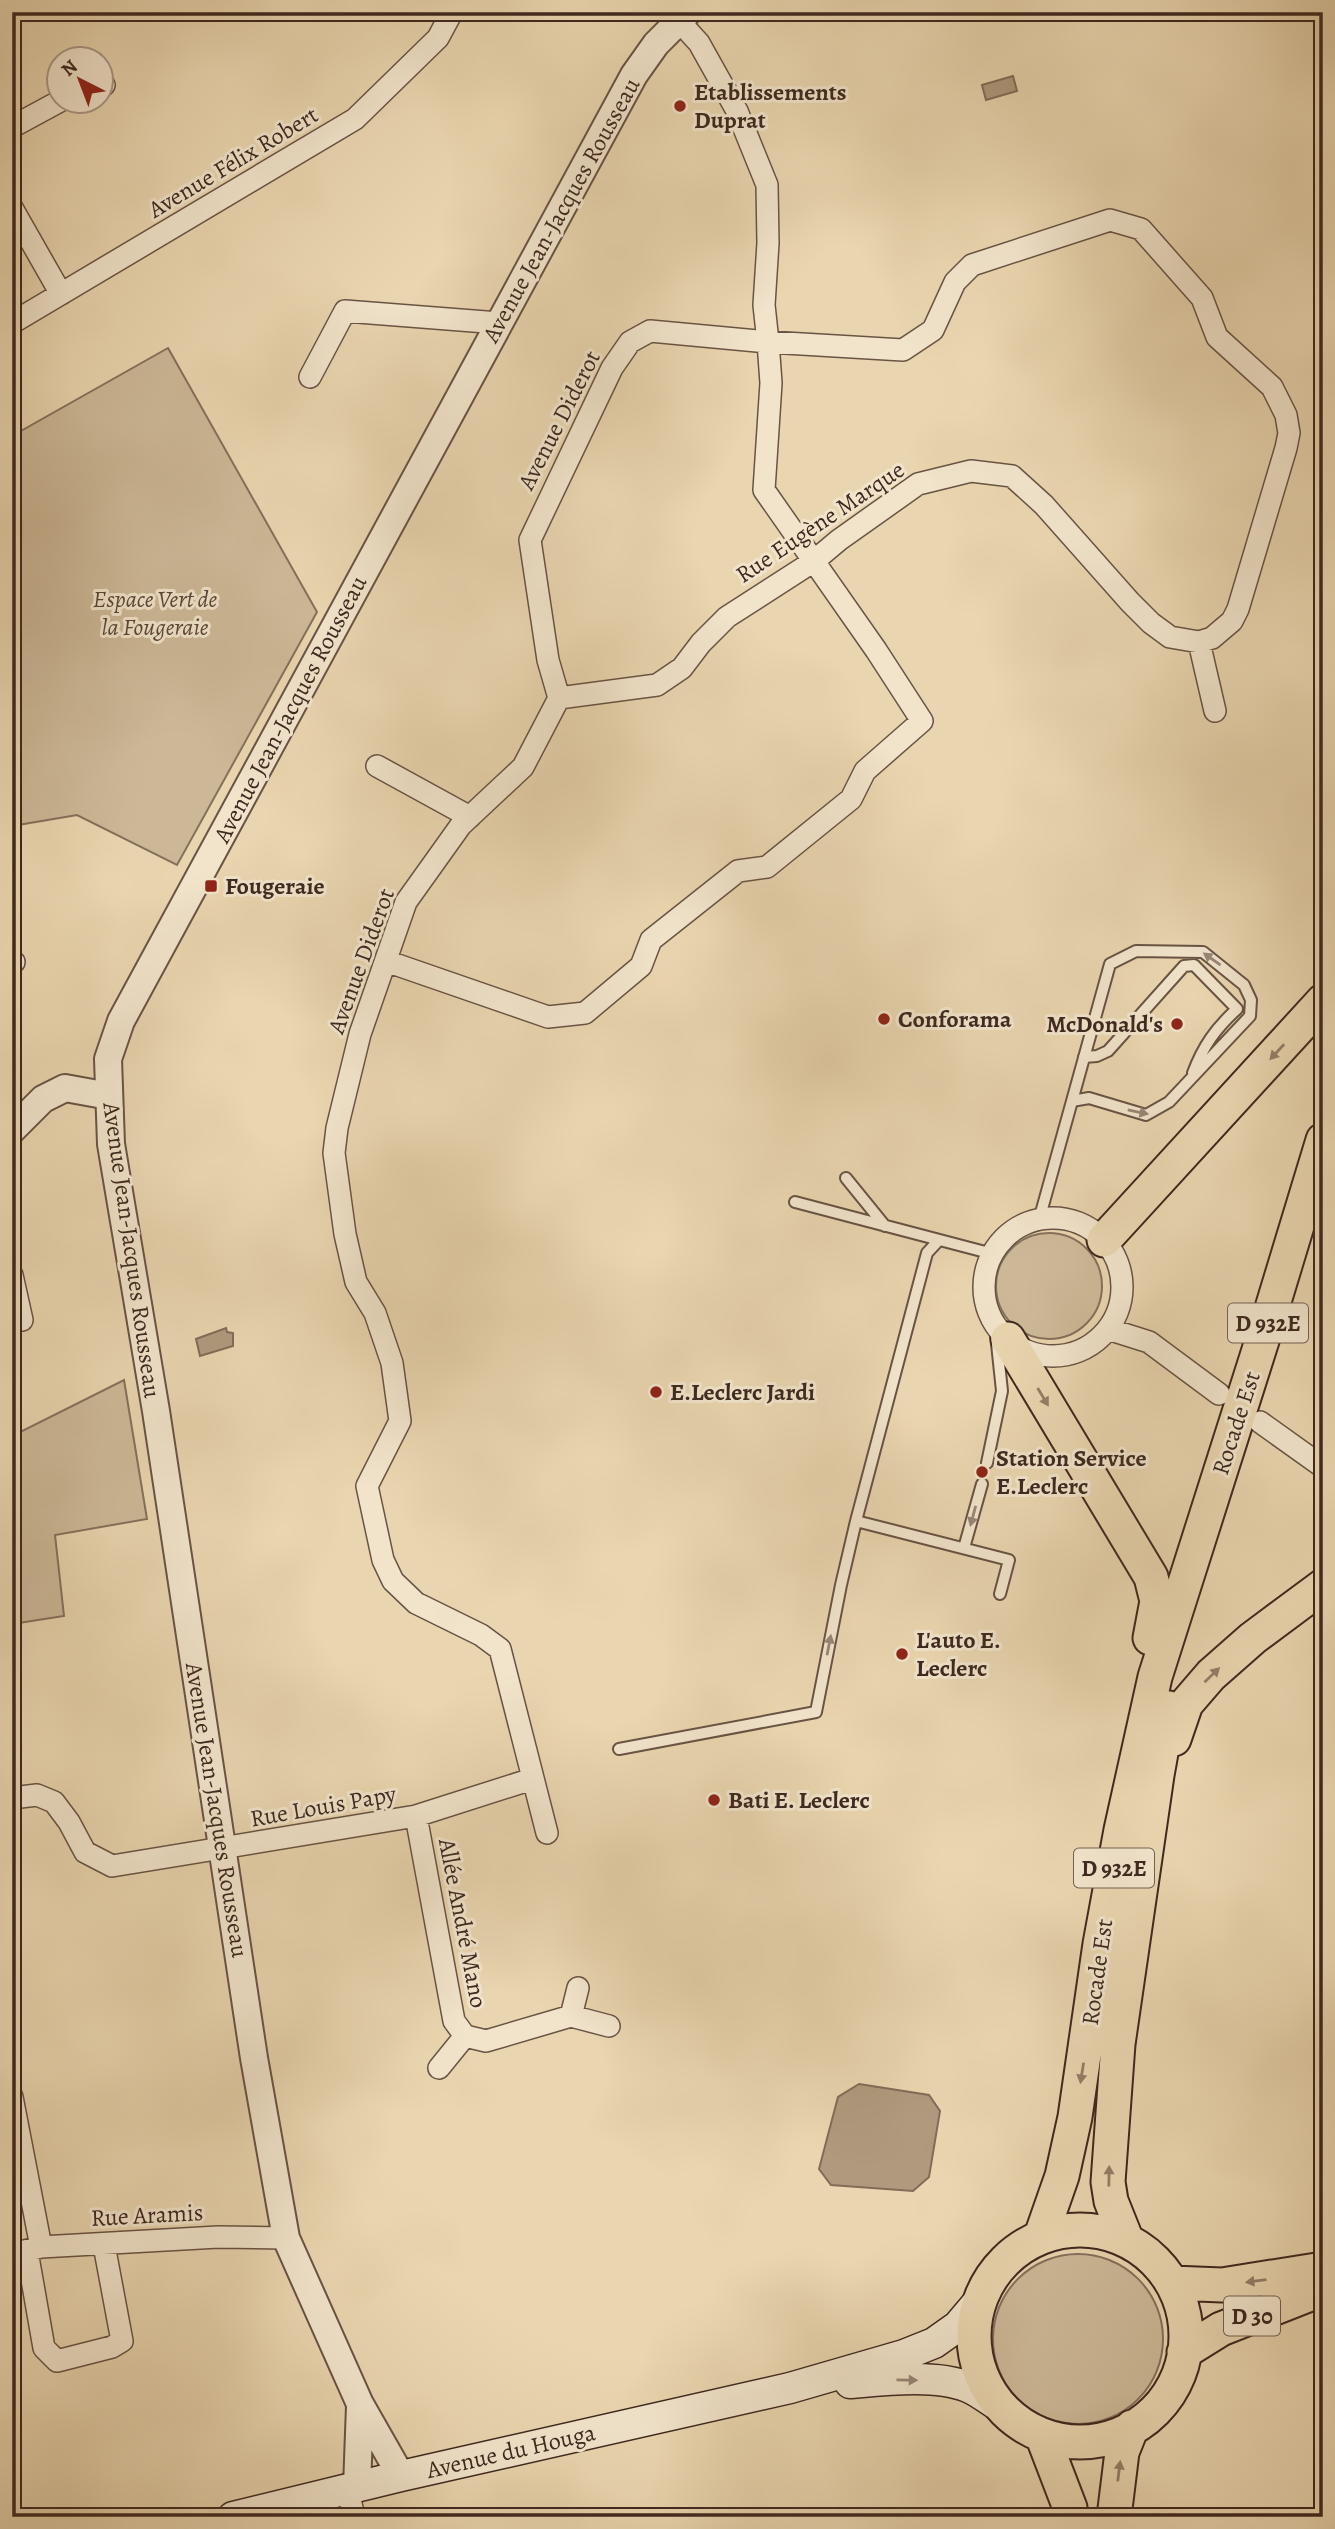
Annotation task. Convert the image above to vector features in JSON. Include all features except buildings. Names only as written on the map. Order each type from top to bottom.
[{"type":"main road","points":[[1104,1240],[1323,1001]]},
{"type":"main road","name":"Rocade Est","points":[[1041,2236],[1062,2176],[1075,2117],[1100,1944],[1155,1676],[1323,1140]]},
{"type":"main road","points":[[1001,1332],[1142,1559],[1151,1577],[1157,1601],[1156,1617],[1121,1768],[1106,1851],[1100,1944]]},
{"type":"main road","name":"Rocade Est","points":[[1127,2241],[1111,2201],[1108,2182],[1118,2044],[1157,1775],[1209,1505]]},
{"type":"main road","points":[[1118,2044],[1135,1980],[1164,1784],[1178,1721],[1186,1704],[1211,1675],[1253,1638],[1323,1586]]},
{"type":"main road","points":[[1073,2230],[1101,2232],[1127,2241],[1153,2259],[1172,2283],[1181,2305],[1185,2328],[1184,2351],[1179,2372],[1170,2391],[1157,2408],[1132,2427],[1118,2435],[1093,2441],[1067,2441],[1042,2435],[1020,2424],[1001,2407],[987,2389],[976,2357],[974,2323],[980,2300],[990,2279],[1005,2260],[1041,2236],[1073,2230]]},
{"type":"main road","name":"D 30","points":[[1172,2283],[1222,2285],[1323,2269]]},
{"type":"main road","name":"D 30","points":[[1184,2351],[1220,2329],[1323,2289]]},
{"type":"main road","name":"Avenue du Houga","points":[[233,2517],[353,2498],[401,2476],[790,2388],[904,2355],[934,2343],[958,2326],[980,2300]]},
{"type":"main road","name":"Avenue du Houga","points":[[790,2388],[887,2380],[941,2381],[971,2388],[1001,2407]]},
{"type":"main road","points":[[1114,2517],[1122,2452],[1132,2427]]},
{"type":"main road","points":[[1042,2435],[1071,2517]]},
{"type":"street","name":"Avenue Félix Robert","points":[[12,323],[355,119],[438,38],[452,12]]},
{"type":"street","points":[[386,961],[548,1017],[585,1013],[641,966],[651,940],[738,871],[767,867],[851,799],[865,771],[922,721],[764,490],[771,383],[764,305],[768,243],[767,185],[737,111],[684,16]]},
{"type":"street","name":"Avenue Jean-Jacques Rousseau","points":[[401,2476],[360,2404],[286,2238],[254,2058],[143,1329],[111,1143],[108,1059],[121,1021],[634,75],[656,44],[684,16]]},
{"type":"street","points":[[12,127],[46,109]]},
{"type":"street","points":[[12,208],[61,294]]},
{"type":"street","points":[[768,342],[904,350],[933,330],[955,282],[972,265],[1110,220],[1141,229],[1202,298],[1217,337],[1272,387],[1286,415],[1289,433],[1238,610],[1222,631],[1199,642],[1215,711]]},
{"type":"street","points":[[310,377],[345,311],[499,323]]},
{"type":"street","name":"Avenue Diderot","points":[[532,1779],[500,1649],[481,1634],[416,1603],[393,1581],[383,1559],[367,1486],[400,1421],[393,1363],[375,1313],[356,1282],[345,1234],[334,1153],[337,1128],[360,1034],[406,902],[461,825],[523,767],[559,698],[548,660],[530,540],[612,368],[630,342],[650,331],[768,342]]},
{"type":"street","name":"Rue Eugène Marque","points":[[559,698],[657,684],[682,668],[701,643],[727,617],[814,561],[918,484],[971,471],[1012,476],[1044,505],[1151,623],[1170,637],[1199,642]]},
{"type":"street","points":[[377,766],[470,817]]},
{"type":"street","points":[[12,1130],[43,1099],[65,1088],[109,1096]]},
{"type":"street","points":[[1063,1219],[1085,1226],[1104,1240],[1114,1253],[1120,1269],[1121,1301],[1108,1329],[1095,1342],[1078,1352],[1060,1356],[1041,1355],[1023,1350],[1001,1332],[987,1308],[984,1290],[986,1272],[993,1254],[1013,1232],[1040,1220],[1063,1219]]},
{"type":"street","points":[[12,1275],[22,1320]]},
{"type":"street","points":[[1121,1301],[1149,1342]]},
{"type":"street","points":[[1108,1329],[1149,1342],[1219,1394]]},
{"type":"street","points":[[1260,1422],[1323,1467]]},
{"type":"street","points":[[532,1779],[547,1833]]},
{"type":"street","name":"Rue Louis Papy","points":[[12,1797],[37,1795],[54,1802],[69,1822],[85,1852],[112,1866],[223,1850],[416,1816],[532,1779]]},
{"type":"street","name":"Allée André Mano","points":[[416,1816],[454,2021],[465,2036],[486,2041],[571,2016]]},
{"type":"street","points":[[578,1988],[571,2016],[609,2026]]},
{"type":"street","name":"Allée André Mano","points":[[439,2067],[465,2036]]},
{"type":"street","points":[[12,2097],[27,2250],[44,2348],[57,2361],[112,2347],[121,2341],[104,2245]]},
{"type":"street","name":"Rue Aramis","points":[[27,2250],[218,2237],[286,2238]]},
{"type":"street","name":"Avenue Jean-Jacques Rousseau","points":[[353,2498],[360,2404]]},
{"type":"lane","points":[[1040,1220],[1072,1101],[1084,1057],[1110,964],[1136,951],[1203,952],[1244,985],[1251,1000],[1250,1016],[1169,1102],[1146,1115],[1089,1098],[1072,1101]]},
{"type":"lane","points":[[1084,1057],[1097,1056],[1108,1051],[1184,966],[1194,965],[1237,1009],[1216,1029],[1202,1049],[1191,1079]]},
{"type":"lane","points":[[846,1178],[885,1226]]},
{"type":"lane","points":[[795,1202],[993,1254]]},
{"type":"lane","points":[[619,1749],[816,1712],[856,1521],[927,1253],[939,1240]]},
{"type":"lane","points":[[987,1463],[1002,1391],[1001,1332]]},
{"type":"lane","points":[[964,1548],[982,1484]]},
{"type":"lane","points":[[856,1521],[1009,1560],[1000,1594]]},
{"type":"green space","name":"Espace Vert de la Fougeraie","points":[[168,348],[317,612],[177,865],[77,815],[12,826],[12,436]]},
{"type":"green space","points":[[1049,1233],[1069,1237],[1086,1249],[1098,1266],[1102,1286],[1098,1306],[1086,1323],[1069,1335],[1049,1339],[1029,1335],[1012,1323],[1000,1306],[996,1286],[1000,1266],[1012,1249],[1029,1237]]},
{"type":"green space","points":[[124,1380],[147,1519],[55,1535],[64,1616],[12,1624],[12,1436]]},
{"type":"green space","points":[[1078,2254],[1111,2260],[1138,2279],[1157,2306],[1163,2339],[1157,2372],[1138,2399],[1111,2418],[1078,2424],[1045,2418],[1018,2399],[999,2372],[993,2339],[999,2306],[1018,2279],[1045,2260]]},
{"type":"shaded area","points":[[1013,76],[1017,91],[986,100],[982,85]]},
{"type":"shaded area","points":[[226,1328],[227,1332],[233,1333],[233,1346],[200,1356],[196,1339]]},
{"type":"shaded area","points":[[859,2084],[929,2095],[940,2111],[929,2177],[913,2191],[831,2185],[819,2169],[838,2097]]},
{"type":"place","name":"Etablissements Duprat","points":[[680,106]]},
{"type":"place","name":"Fougeraie","points":[[211,886]]},
{"type":"place","name":"Conforama","points":[[884,1019]]},
{"type":"place","name":"McDonald's","points":[[1177,1024]]},
{"type":"place","name":"E.Leclerc Jardi","points":[[656,1392]]},
{"type":"place","name":"Station Service E.Leclerc","points":[[982,1472]]},
{"type":"place","name":"L'auto E. Leclerc","points":[[902,1654]]},
{"type":"place","name":"Bati E. Leclerc","points":[[714,1800]]}]
